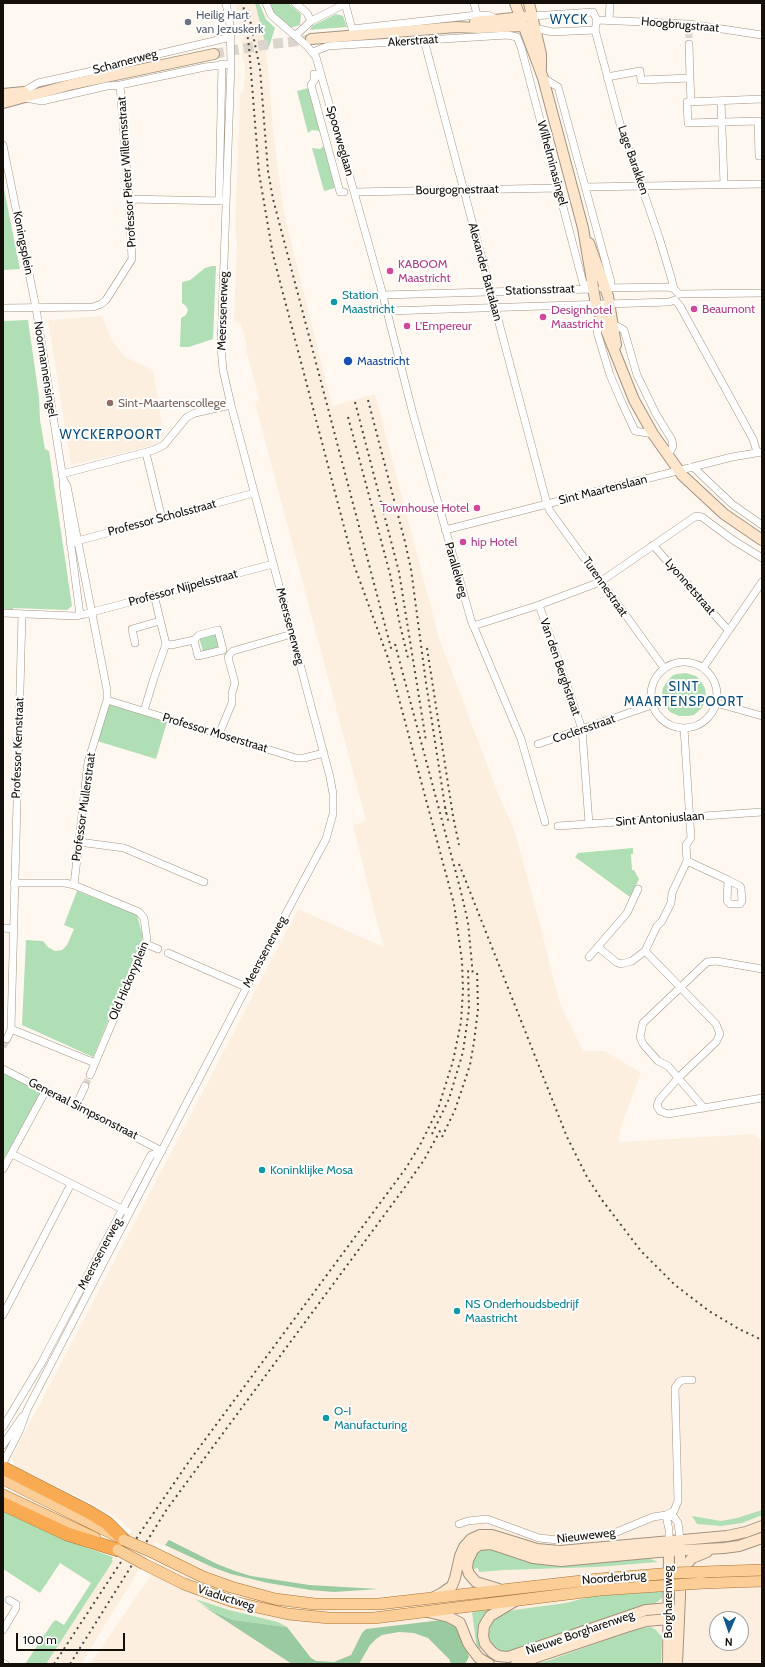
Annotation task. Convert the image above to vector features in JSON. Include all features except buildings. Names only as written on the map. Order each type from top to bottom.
[{"type":"highway","points":[[3,1468],[90,1512],[107,1523],[121,1545]]},
{"type":"highway","points":[[3,1504],[67,1534],[121,1545]]},
{"type":"main road","name":"Viaductweg","points":[[3,1479],[121,1545],[144,1564],[184,1584],[249,1607],[288,1614],[358,1619],[469,1606]]},
{"type":"main road","name":"Viaductweg","points":[[3,1495],[121,1545],[152,1552],[217,1583],[275,1599],[307,1603],[360,1605],[467,1594]]},
{"type":"main road","name":"Noorderbrug","points":[[469,1606],[517,1600],[600,1584],[673,1573],[762,1570]]},
{"type":"main road","name":"Noorderbrug","points":[[467,1594],[501,1590],[600,1584],[762,1581]]},
{"type":"street","name":"Meerssenerweg","points":[[3,1426],[42,1362],[162,1150],[246,987],[320,849],[328,831],[333,814],[333,794],[324,753],[254,494],[224,377],[221,356],[231,64],[231,37],[226,3]]},
{"type":"street","name":"Spoorweglaan","points":[[266,3],[271,15],[313,52],[316,57],[383,295]]},
{"type":"street","points":[[295,3],[307,13],[311,21]]},
{"type":"street","points":[[474,3],[477,15]]},
{"type":"street","name":"Wilhelminasingel","points":[[515,3],[542,76],[583,228],[592,289],[596,305],[634,400],[653,434],[679,471],[689,482],[724,514],[762,540]]},
{"type":"street","name":"Wilhelminasingel","points":[[529,3],[541,54],[542,76]]},
{"type":"street","points":[[609,20],[610,3]]},
{"type":"street","points":[[295,36],[311,21],[345,4]]},
{"type":"street","name":"Akerstraat","points":[[345,4],[352,29],[477,15],[488,15],[498,20]]},
{"type":"street","points":[[593,12],[597,20],[595,30],[552,32],[535,28],[521,22],[532,16],[593,12]]},
{"type":"street","name":"Akerstraat","points":[[456,27],[478,22],[498,20],[521,22]]},
{"type":"street","name":"Hoogbrugstraat","points":[[597,20],[762,35]]},
{"type":"street","name":"Akerstraat","points":[[311,39],[456,27],[478,28],[521,22]]},
{"type":"street","name":"Lage Barakken","points":[[595,30],[620,124],[642,185],[674,289]]},
{"type":"street","name":"Akerstraat","points":[[313,52],[328,46],[514,36]]},
{"type":"street","name":"Wilhelminasingel","points":[[514,36],[517,38],[521,47],[584,283],[592,289]]},
{"type":"street","name":"Scharnerweg","points":[[22,95],[38,83],[133,62],[137,58],[231,37]]},
{"type":"street","name":"Alexander Battalaan","points":[[424,40],[547,504]]},
{"type":"street","points":[[689,44],[691,102]]},
{"type":"street","name":"Scharnerweg","points":[[3,103],[22,95],[214,54]]},
{"type":"street","name":"Scharnerweg","points":[[3,94],[22,95],[42,101],[107,86],[120,85],[222,64],[231,64]]},
{"type":"street","points":[[219,201],[222,64]]},
{"type":"street","points":[[607,77],[640,70],[640,80],[690,78]]},
{"type":"street","points":[[314,74],[315,79],[311,85],[340,192],[344,192]]},
{"type":"street","points":[[542,76],[558,87],[611,282],[606,288]]},
{"type":"street","name":"Professor Pieter Willemsstraat","points":[[36,308],[86,308],[97,306],[106,300],[132,260],[120,85]]},
{"type":"street","points":[[760,156],[758,121],[688,123],[687,102],[762,99]]},
{"type":"street","points":[[721,101],[724,184]]},
{"type":"street","name":"Koningsplein","points":[[3,146],[36,308]]},
{"type":"street","points":[[585,187],[762,184]]},
{"type":"street","name":"Bourgognestraat","points":[[354,192],[559,188]]},
{"type":"street","points":[[129,199],[227,202]]},
{"type":"street","name":"Wilhelminasingel","points":[[583,228],[606,288],[618,357]]},
{"type":"street","name":"Stationsstraat","points":[[383,295],[606,288],[668,287],[674,289]]},
{"type":"street","points":[[674,289],[680,306],[759,452]]},
{"type":"street","name":"Stationsstraat","points":[[387,311],[669,302],[677,297],[762,293]]},
{"type":"street","name":"Parallelweg","points":[[383,295],[445,530],[473,626],[521,739],[544,822]]},
{"type":"street","points":[[3,308],[36,308]]},
{"type":"street","name":"Noormannensingel","points":[[36,308],[63,476],[92,612]]},
{"type":"street","name":"Wilhelminasingel","points":[[602,321],[597,332],[616,391],[635,430],[653,434]]},
{"type":"street","points":[[613,324],[624,330],[637,375],[656,414],[673,443],[668,456]]},
{"type":"street","points":[[63,476],[154,450],[164,445],[187,417],[195,413],[231,405]]},
{"type":"street","name":"Sint Maartenslaan","points":[[445,530],[693,467],[759,452]]},
{"type":"street","points":[[146,453],[162,518]]},
{"type":"street","points":[[693,467],[732,504],[762,525]]},
{"type":"street","name":"Noormannensingel","points":[[63,476],[62,488],[80,615]]},
{"type":"street","name":"Professor Scholsstraat","points":[[70,543],[254,494]]},
{"type":"street","name":"Turennestraat","points":[[547,504],[550,511],[600,582],[664,668]]},
{"type":"street","points":[[473,626],[539,605],[600,582],[694,516],[699,516],[762,558]]},
{"type":"street","name":"Lyonnetstraat","points":[[653,545],[728,630]]},
{"type":"street","name":"Professor Nijpelsstraat","points":[[3,613],[80,615],[273,564]]},
{"type":"street","points":[[703,668],[762,582]]},
{"type":"street","points":[[144,711],[166,644],[154,596]]},
{"type":"street","name":"Van den Berghstraat","points":[[539,605],[582,729],[589,824]]},
{"type":"street","name":"Professor Mullerstraat","points":[[74,885],[88,762],[107,700],[107,690],[92,612]]},
{"type":"street","name":"Professor Kernstraat","points":[[14,883],[22,614]]},
{"type":"street","points":[[135,643],[132,629],[160,621]]},
{"type":"street","points":[[166,644],[171,645],[194,640],[199,635],[218,630],[223,650],[198,656],[194,640]]},
{"type":"street","points":[[220,734],[232,703],[232,693],[235,683],[228,657],[233,652],[292,634]]},
{"type":"street","points":[[683,662],[694,663],[703,668],[711,676],[716,687],[716,703],[710,715],[704,721],[684,728],[666,723],[659,717],[652,705],[652,685],[657,676],[664,668],[683,662]]},
{"type":"street","name":"Professor Moserstraat","points":[[107,700],[296,758],[304,758],[324,753]]},
{"type":"street","points":[[716,703],[762,716]]},
{"type":"street","name":"Coclersstraat","points":[[538,744],[652,705]]},
{"type":"street","points":[[598,947],[616,962],[621,964],[632,961],[645,951],[657,926],[662,921],[668,909],[672,892],[687,861],[686,845],[691,838],[684,728]]},
{"type":"street","name":"Sint Antoniuslaan","points":[[558,826],[762,812]]},
{"type":"street","points":[[79,842],[124,848],[204,882]]},
{"type":"street","points":[[687,861],[728,880]]},
{"type":"street","points":[[6,1039],[11,1029],[14,883]]},
{"type":"street","name":"Old Hickoryplein","points":[[14,883],[65,883],[74,885],[139,912],[144,918],[148,937],[146,944],[90,1075]]},
{"type":"street","points":[[589,957],[627,913],[638,889]]},
{"type":"street","points":[[3,928],[13,929]]},
{"type":"street","points":[[146,944],[158,949]]},
{"type":"street","points":[[645,951],[716,1024],[720,1034],[716,1042],[678,1078],[660,1100],[657,1106],[660,1111],[668,1114],[762,1098]]},
{"type":"street","points":[[168,954],[246,987]]},
{"type":"street","points":[[704,1108],[668,1066],[658,1061],[643,1044],[640,1036],[643,1023],[707,962],[716,961],[762,969]]},
{"type":"street","points":[[11,1029],[95,1063]]},
{"type":"street","name":"Generaal Simpsonstraat","points":[[3,1069],[162,1150]]},
{"type":"street","points":[[76,1106],[84,1086]]},
{"type":"street","points":[[3,1169],[46,1090]]},
{"type":"street","points":[[12,1154],[127,1211]]},
{"type":"street","points":[[3,1315],[71,1184]]},
{"type":"street","name":"Meerssenerweg","points":[[3,1464],[19,1432],[27,1410],[127,1211]]},
{"type":"street","points":[[42,1362],[49,1366]]},
{"type":"street","points":[[666,1515],[674,1511],[678,1501],[675,1388],[678,1382],[683,1380],[692,1380]]},
{"type":"street","name":"Meerssenerweg","points":[[3,1444],[27,1410]]},
{"type":"street","points":[[666,1515],[674,1517],[678,1523],[680,1540]]},
{"type":"street","points":[[666,1515],[669,1540]]},
{"type":"street","name":"Nieuweweg","points":[[459,1524],[473,1520],[487,1519],[539,1538],[558,1540],[612,1534],[653,1517],[666,1515]]},
{"type":"street","points":[[432,1598],[452,1586],[462,1552],[469,1541],[478,1535],[492,1535],[547,1551],[560,1551],[731,1535],[762,1526]]},
{"type":"street","points":[[501,1590],[476,1582],[469,1574],[467,1568],[468,1560],[473,1550],[479,1545],[491,1544],[533,1558],[561,1561],[680,1550],[717,1549],[739,1546],[762,1538]]},
{"type":"street","name":"Borgharenweg","points":[[668,1664],[669,1540]]},
{"type":"street","name":"Borgharenweg","points":[[678,1664],[681,1571],[680,1540]]},
{"type":"street","points":[[681,1571],[686,1563],[697,1555],[717,1549]]},
{"type":"street","points":[[3,1630],[16,1608],[16,1604],[9,1600]]},
{"type":"street","name":"Nieuwe Borgharenweg","points":[[517,1600],[493,1614],[485,1623],[483,1632],[485,1644],[498,1656],[514,1656],[646,1610],[669,1608]]},
{"type":"street","points":[[669,1608],[679,1613]]},
{"type":"street","points":[[426,1611],[449,1617],[460,1623],[472,1649],[479,1658],[489,1664]]},
{"type":"street","name":"Nieuwe Borgharenweg","points":[[516,1664],[646,1621],[669,1619],[679,1613]]},
{"type":"shaded area","points":[[235,3],[255,3],[266,47],[273,130],[284,213],[332,406],[375,394],[439,638],[499,796],[514,829],[560,1004],[583,1051],[605,1051],[641,1073],[620,1130],[619,1142],[753,1134],[762,1141],[762,1664],[90,1664],[169,1549],[156,1542],[81,1664],[46,1664],[132,1530],[124,1526],[123,1522],[89,1502],[15,1466],[12,1459],[13,1455],[298,909],[384,947],[385,950],[353,825],[366,821],[255,403],[259,399],[246,350],[247,347],[241,324],[234,321],[237,243],[235,230],[240,94],[244,91],[245,63],[242,60],[242,30]]},
{"type":"shaded area","name":"Sint-Maartenscollege","points":[[102,316],[112,340],[125,357],[153,370],[164,436],[155,445],[71,465],[48,320]]},
{"type":"green space","points":[[255,3],[259,3],[266,19],[275,28],[269,47],[266,47]]},
{"type":"green space","points":[[270,3],[288,3],[301,14],[300,25],[290,28],[276,16]]},
{"type":"green space","points":[[336,14],[343,16],[347,27],[310,30],[312,26]]},
{"type":"green space","points":[[308,88],[320,131],[312,130],[308,133],[297,91]]},
{"type":"green space","points":[[324,146],[335,188],[324,191],[312,148],[320,149]]},
{"type":"green space","points":[[3,184],[20,269],[3,270]]},
{"type":"green space","points":[[216,266],[213,339],[189,347],[180,347],[181,318],[186,315],[188,310],[182,303],[182,282],[190,280],[205,268]]},
{"type":"green space","points":[[28,320],[39,397],[40,420],[45,449],[49,451],[72,606],[67,610],[13,608],[13,610],[3,610],[3,321]]},
{"type":"green space","points":[[216,633],[220,648],[203,652],[199,637]]},
{"type":"green space","points":[[686,673],[696,676],[700,680],[705,688],[706,699],[702,708],[694,715],[679,716],[670,712],[664,704],[662,694],[663,688],[672,676]]},
{"type":"green space","points":[[108,704],[167,722],[156,759],[97,741]]},
{"type":"green space","points":[[633,848],[633,854],[631,854],[632,870],[634,870],[639,879],[630,897],[575,857],[578,853]]},
{"type":"green space","points":[[77,891],[137,915],[143,937],[93,1057],[22,1025],[26,940],[43,941],[48,947],[55,951],[62,950],[67,945],[74,929],[64,925]]},
{"type":"green space","points":[[3,1072],[42,1092],[3,1160]]},
{"type":"green space","points":[[762,1510],[762,1515],[742,1523],[721,1526],[697,1524],[692,1516],[721,1521],[737,1518]]},
{"type":"green space","points":[[3,1511],[76,1544],[113,1557],[113,1561],[46,1664],[25,1664],[53,1622],[56,1620],[64,1625],[91,1583],[60,1563],[40,1593],[3,1569]]},
{"type":"green space","points":[[169,1540],[217,1564],[251,1576],[309,1585],[378,1589],[334,1592],[310,1590],[268,1583],[231,1574],[212,1567],[165,1545]]},
{"type":"green space","points":[[481,1547],[596,1562],[648,1558],[658,1562],[597,1567],[479,1572],[478,1568],[473,1569],[473,1559]]},
{"type":"green space","points":[[663,1591],[662,1598],[652,1606],[518,1651],[501,1653],[493,1648],[487,1637],[490,1620],[514,1610],[566,1603],[593,1596]]},
{"type":"green space","points":[[195,1599],[229,1610],[278,1622],[287,1627],[233,1620],[214,1612]]},
{"type":"green space","points":[[200,1604],[233,1620],[287,1627],[311,1658],[316,1661],[334,1662],[351,1655],[362,1633],[366,1629],[442,1620],[448,1620],[459,1628],[469,1657],[465,1664],[451,1664],[449,1659],[428,1638],[414,1633],[399,1632],[382,1635],[376,1639],[370,1645],[359,1664],[292,1664]]},
{"type":"green space","points":[[489,1609],[481,1647],[478,1651],[472,1612]]},
{"type":"green space","points":[[651,1627],[662,1637],[661,1664],[534,1664],[547,1661],[639,1628]]},
{"type":"tunnel","points":[[689,31],[689,44]]},
{"type":"tunnel","points":[[214,54],[263,45],[308,40]]},
{"type":"tunnel","points":[[3,1047],[7,1039]]},
{"type":"tunnel","points":[[85,1086],[90,1075]]},
{"type":"railway","points":[[54,1664],[190,1460],[406,1168],[420,1145],[438,1109],[453,1061],[461,1022],[463,990],[462,961],[454,904],[388,658],[354,565],[273,255],[259,173],[249,47],[243,3]]},
{"type":"railway","points":[[248,10],[260,69],[268,171],[273,199],[392,652]]},
{"type":"railway","points":[[368,400],[411,569],[426,683],[446,813]]},
{"type":"railway","points":[[355,402],[399,572],[426,741]]},
{"type":"railway","points":[[348,417],[390,574],[408,658]]},
{"type":"railway","points":[[395,644],[468,922],[473,976]]},
{"type":"railway","points":[[427,648],[453,816],[459,845]]},
{"type":"railway","points":[[445,807],[449,824]]},
{"type":"railway","points":[[459,864],[567,1137],[587,1177],[602,1200],[641,1251],[675,1285],[709,1311],[739,1329],[762,1340]]},
{"type":"railway","points":[[432,1134],[449,1099],[463,1052],[469,1009],[468,969]]},
{"type":"railway","points":[[442,1137],[455,1110],[470,1065],[478,1009],[477,969]]},
{"type":"railway","points":[[70,1664],[167,1509],[405,1187],[424,1160],[441,1129]]},
{"type":"place","name":"Heilig Hart van Jezuskerk","points":[[188,22]]},
{"type":"place","name":"KABOOM Maastricht","points":[[390,271]]},
{"type":"place","name":"Station Maastricht","points":[[334,302]]},
{"type":"place","name":"Beaumont","points":[[694,309]]},
{"type":"place","name":"Designhotel Maastricht","points":[[543,317]]},
{"type":"place","name":"L'Empereur","points":[[407,326]]},
{"type":"place","name":"Maastricht","points":[[348,361]]},
{"type":"place","name":"Sint-Maartenscollege","points":[[110,403]]},
{"type":"place","name":"Townhouse Hotel","points":[[477,508]]},
{"type":"place","name":"hip Hotel","points":[[463,542]]},
{"type":"place","name":"Koninklijke Mosa","points":[[262,1170]]},
{"type":"place","name":"NS Onderhoudsbedrijf Maastricht","points":[[457,1311]]},
{"type":"place","name":"O-I Manufacturing","points":[[326,1418]]},
{"type":"district","name":"WYCK","points":[[569,20]]},
{"type":"district","name":"WYCKERPOORT","points":[[111,435]]},
{"type":"district","name":"SINT MAARTENSPOORT","points":[[684,694]]}]
